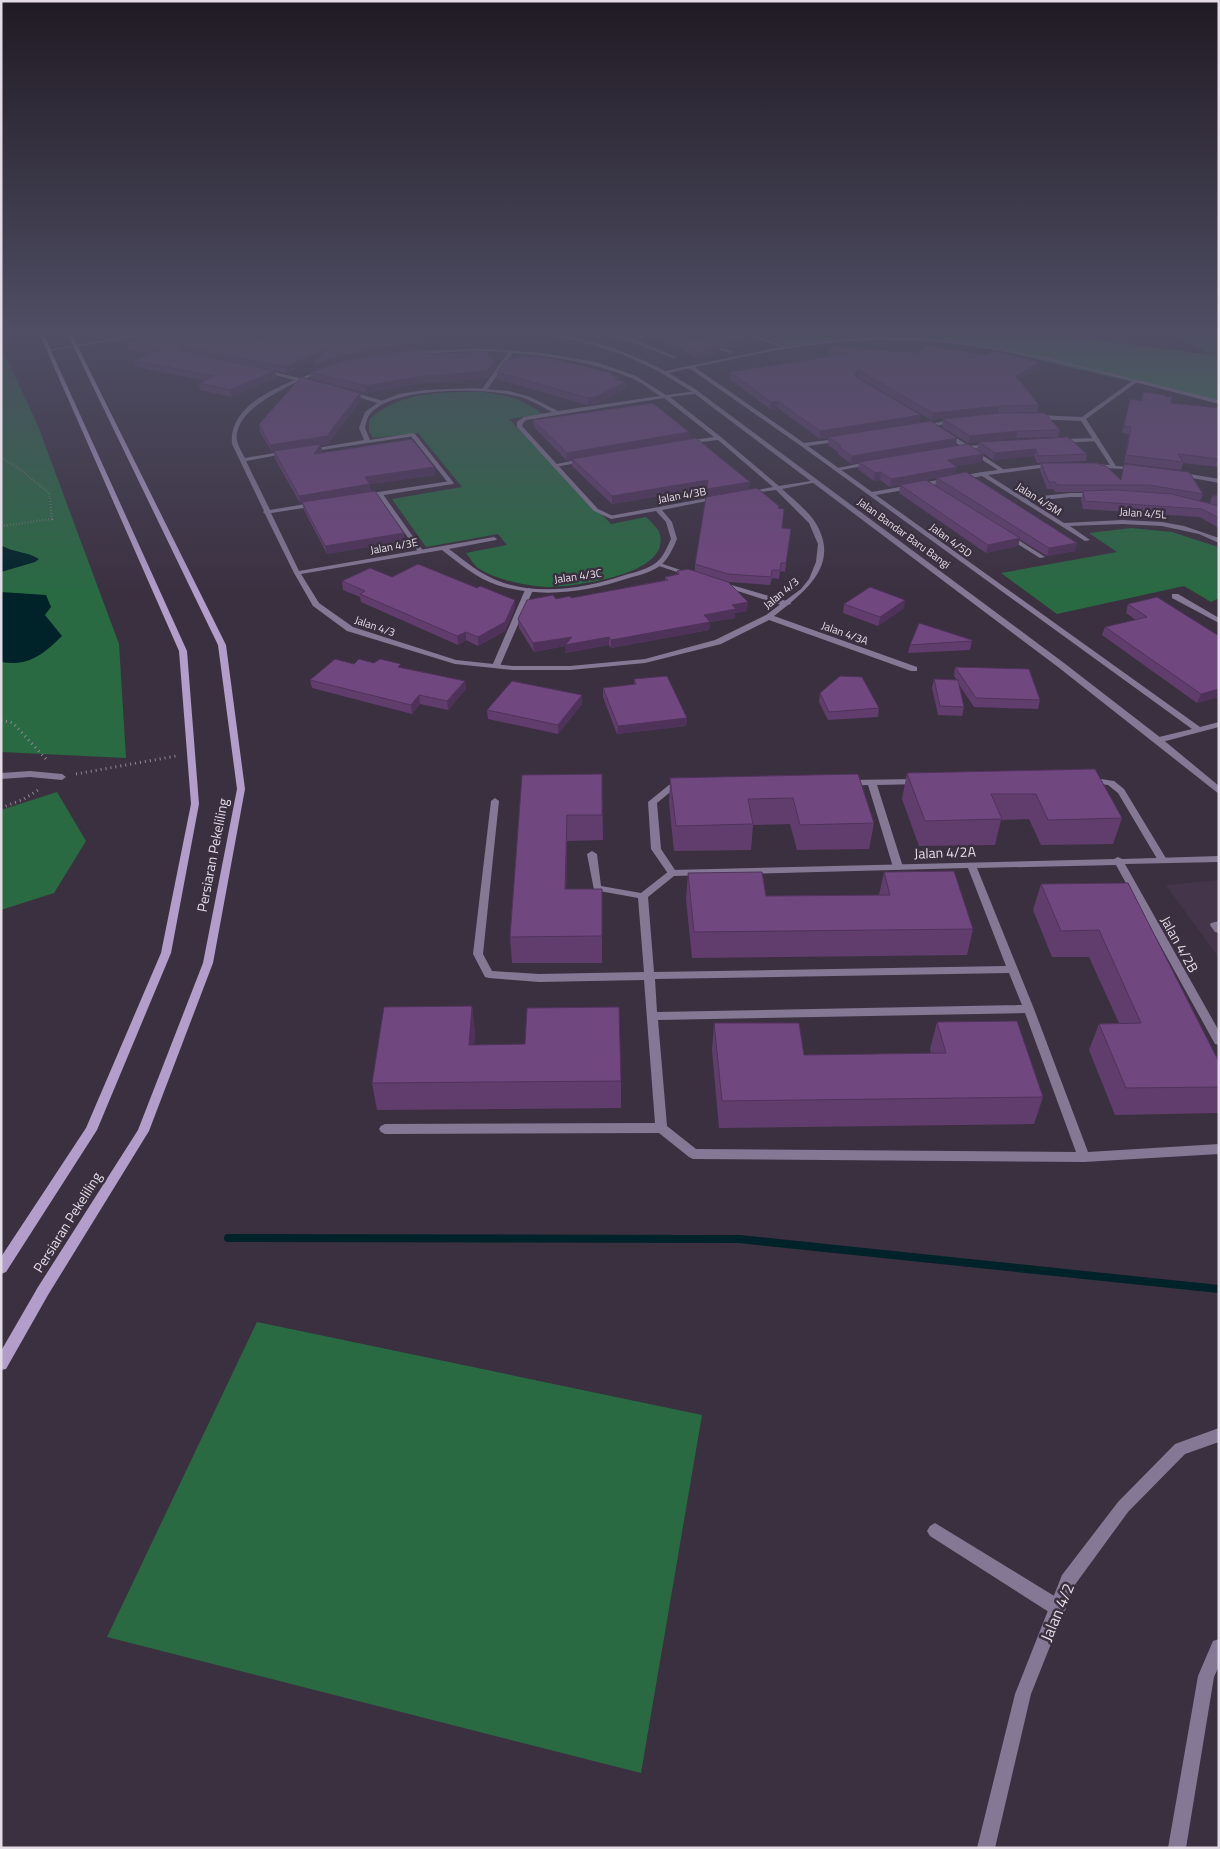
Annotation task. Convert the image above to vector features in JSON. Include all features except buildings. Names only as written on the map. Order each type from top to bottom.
[{"type":"main road","name":"Persiaran Pekeliling","points":[[1,1268],[91,1130],[166,953],[195,804],[183,651],[80,421]]},
{"type":"main road","name":"Persiaran Pekeliling","points":[[1,1364],[43,1290],[143,1131],[208,963],[241,789],[222,645],[113,421]]},
{"type":"street","name":"Jalan 4/3","points":[[240,421],[234,433],[235,444],[266,512],[297,573],[316,604],[350,629],[455,662],[496,666],[570,668],[645,661],[718,642],[769,618],[803,590],[812,579],[819,562],[821,544],[812,522],[778,488],[697,421]]},
{"type":"street","points":[[364,421],[362,429],[368,442]]},
{"type":"street","points":[[521,421],[519,426],[555,465],[593,458]]},
{"type":"street","name":"Jalan Bandar Baru Bangi","points":[[734,421],[948,579],[1158,740],[1219,791]]},
{"type":"street","name":"Jalan 4/5D","points":[[769,421],[1199,730]]},
{"type":"street","points":[[926,421],[1003,471]]},
{"type":"street","points":[[912,428],[956,421]]},
{"type":"street","points":[[1085,421],[1114,467]]},
{"type":"street","points":[[301,451],[413,435],[451,483],[361,497]]},
{"type":"street","points":[[803,445],[853,437]]},
{"type":"street","points":[[680,444],[719,438]]},
{"type":"street","points":[[1052,441],[1097,440]]},
{"type":"street","points":[[949,450],[996,444]]},
{"type":"street","points":[[243,460],[291,453]]},
{"type":"street","points":[[836,470],[883,461]]},
{"type":"street","name":"Jalan 4/3B","points":[[555,465],[596,510],[612,516],[658,510],[726,497]]},
{"type":"street","points":[[870,494],[982,474],[1058,465]]},
{"type":"street","points":[[1090,466],[1140,469]]},
{"type":"street","points":[[1174,473],[1219,481]]},
{"type":"street","name":"Jalan 4/5M","points":[[982,474],[1087,540]]},
{"type":"street","points":[[743,494],[815,481]]},
{"type":"street","points":[[926,484],[939,492]]},
{"type":"street","points":[[380,494],[421,552]]},
{"type":"street","points":[[1023,500],[1070,495],[1104,495]]},
{"type":"street","points":[[266,512],[323,503]]},
{"type":"street","points":[[658,510],[668,522],[674,538],[666,554],[658,564],[703,578]]},
{"type":"street","name":"Jalan 4/5L","points":[[1063,525],[1108,522],[1157,524],[1195,531],[1219,541]]},
{"type":"street","points":[[1002,532],[1042,558]]},
{"type":"street","name":"Jalan 4/3E","points":[[297,573],[494,539]]},
{"type":"street","name":"Jalan 4/3C","points":[[444,548],[471,570],[498,583],[529,590],[592,586],[617,580],[658,564]]},
{"type":"street","points":[[712,581],[787,604]]},
{"type":"street","points":[[496,666],[529,590]]},
{"type":"street","points":[[1176,596],[1219,621]]},
{"type":"street","points":[[1210,616],[1219,612]]},
{"type":"street","name":"Jalan 4/3A","points":[[769,618],[914,669]]},
{"type":"street","points":[[1158,740],[1219,724]]},
{"type":"street","points":[[1,776],[30,774],[62,777]]},
{"type":"street","points":[[1078,780],[1097,780],[1111,783],[1121,791],[1162,860]]},
{"type":"street","points":[[842,783],[931,782]]},
{"type":"street","points":[[872,783],[898,867]]},
{"type":"street","points":[[592,854],[597,888],[643,896],[672,873],[656,849],[652,802],[672,787],[692,786]]},
{"type":"street","points":[[496,801],[478,954],[489,974],[539,978],[1013,969]]},
{"type":"street","name":"Jalan 4/2A","points":[[672,873],[1118,860],[1219,859]]},
{"type":"street","name":"Jalan 4/2B","points":[[1118,860],[1219,1041]]},
{"type":"street","points":[[971,865],[1029,1009],[1084,1157]]},
{"type":"street","points":[[643,896],[661,1128]]},
{"type":"street","points":[[1219,924],[1215,925],[1219,930]]},
{"type":"street","points":[[652,1016],[1029,1009]]},
{"type":"street","points":[[385,1129],[661,1128],[693,1154],[1084,1157],[1219,1149]]},
{"type":"street","name":"Jalan 4/2","points":[[986,1848],[1023,1694],[1068,1582],[1123,1507],[1180,1449],[1219,1435]]},
{"type":"street","points":[[935,1531],[1058,1608]]},
{"type":"street","points":[[1177,1848],[1206,1676],[1219,1647]]},
{"type":"path","points":[[1,458],[18,468],[49,493],[52,519],[1,526]]},
{"type":"path","points":[[1,720],[13,723],[62,777]]},
{"type":"path","points":[[1,808],[24,799],[62,777],[191,753]]},
{"type":"shaded area","points":[[1,545],[39,559],[35,562],[1,572]]},
{"type":"shaded area","points":[[1,592],[46,595],[51,607],[45,615],[62,636],[35,658],[19,663],[1,662]]},
{"type":"shaded area","points":[[1219,880],[1219,958],[1166,885]]},
{"type":"green space","points":[[1,421],[36,421],[119,644],[126,758],[1,752]]},
{"type":"green space","points":[[369,421],[511,421],[611,524],[646,517],[659,532],[660,547],[652,559],[637,568],[618,576],[597,581],[545,587],[501,579],[478,568],[466,553],[507,545],[498,534],[426,547],[392,499],[462,487],[418,433],[373,438],[369,431]]},
{"type":"green space","points":[[1131,528],[1172,532],[1218,547],[1219,598],[1211,602],[1184,586],[1057,614],[1001,573],[1117,552],[1089,533]]},
{"type":"green space","points":[[57,792],[86,841],[54,893],[1,910],[1,810]]},
{"type":"green space","points":[[257,1322],[702,1415],[641,1773],[107,1637]]},
{"type":"waterway","points":[[228,1238],[739,1239],[1219,1289]]}]
